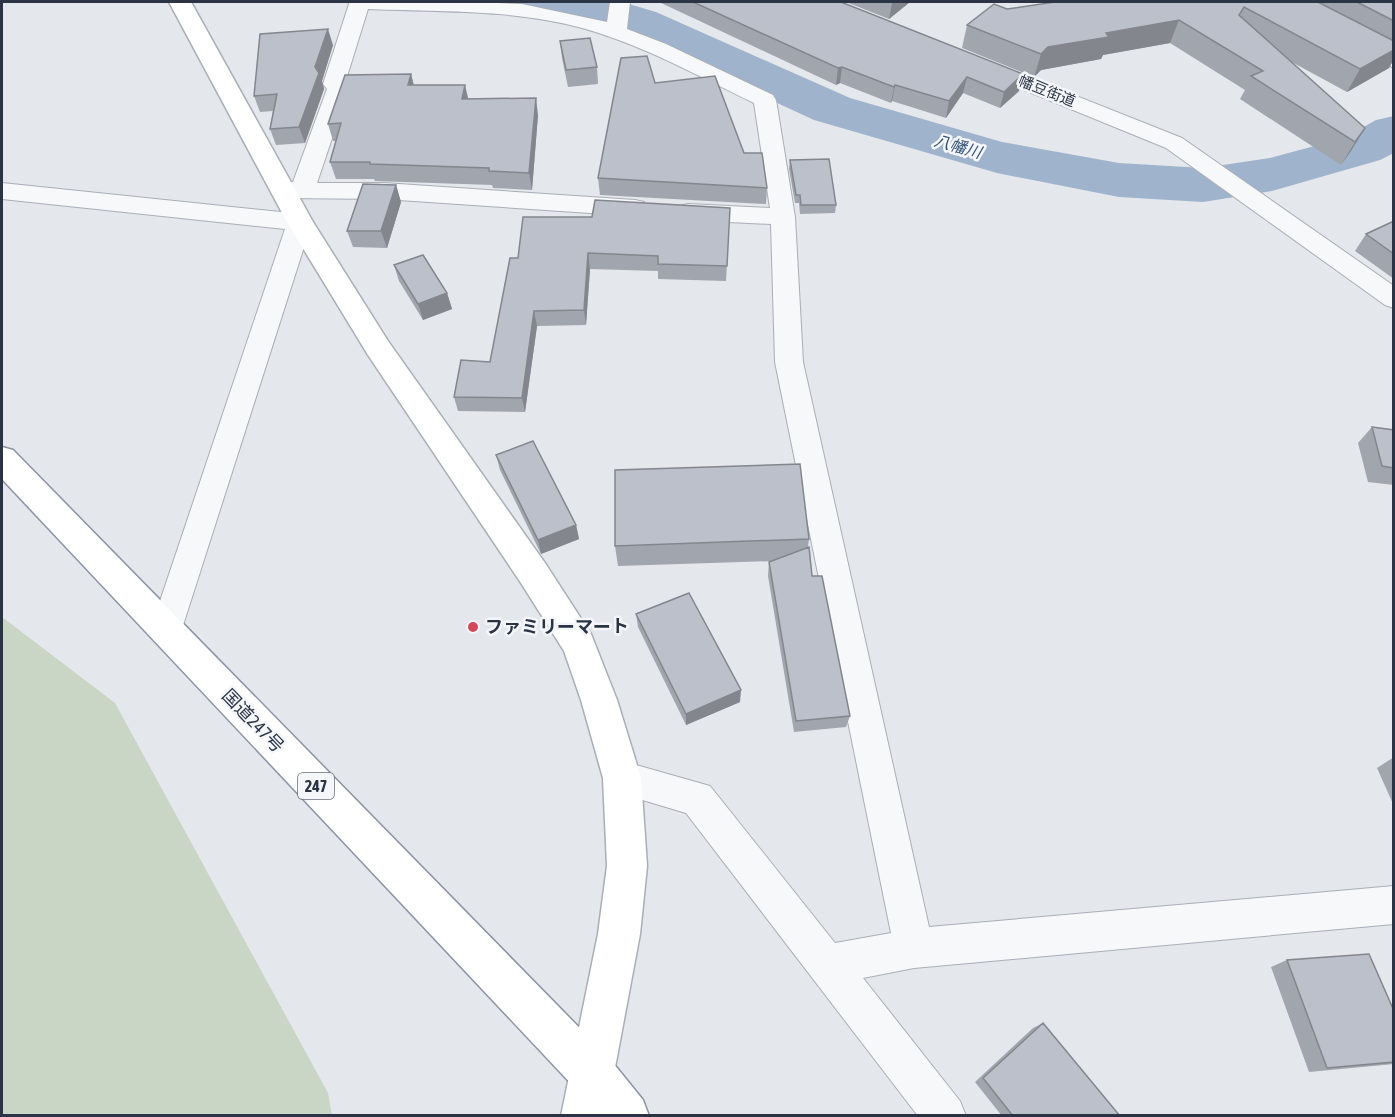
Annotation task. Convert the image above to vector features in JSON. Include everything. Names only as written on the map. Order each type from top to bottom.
[{"type":"main road","points":[[180,2],[294,189],[300,222],[378,348],[533,573],[579,645],[599,700],[622,778],[627,866],[620,934],[583,1116]]},
{"type":"main road","name":"国道247号","points":[[2,459],[593,1074],[627,1116]]},
{"type":"street","points":[[783,217],[384,191],[294,189],[338,88],[334,84],[359,2],[522,10],[585,22],[659,48],[765,100],[783,217],[789,362],[914,948]]},
{"type":"street","points":[[616,31],[620,2]]},
{"type":"street","points":[[1285,2],[1394,62]]},
{"type":"street","name":"幡豆街道","points":[[965,58],[1174,143],[1394,299]]},
{"type":"street","points":[[2,191],[300,222],[166,631]]},
{"type":"street","points":[[622,778],[697,798],[945,1116]]},
{"type":"street","points":[[827,965],[914,948],[1394,905]]},
{"type":"green space","points":[[2,617],[115,703],[328,1093],[332,1115],[2,1115]]},
{"type":"building","points":[[693,2],[841,2],[1023,74],[1004,92],[967,77],[949,101],[895,85],[894,87],[842,67],[838,68]]},
{"type":"building","points":[[1055,2],[1318,2],[1394,41],[1394,50],[1360,69],[1244,7],[1239,15],[1365,128],[1355,142],[1251,76],[1263,71],[1179,20],[1106,33],[1109,37],[1048,47],[1041,54],[967,25],[994,4],[1007,9]]},
{"type":"building","points":[[1357,2],[1394,2],[1394,21]]},
{"type":"building","points":[[328,29],[315,67],[319,73],[299,127],[270,129],[277,94],[254,96],[260,34]]},
{"type":"building","points":[[590,38],[597,67],[566,70],[560,41]]},
{"type":"building","points":[[647,56],[655,83],[715,76],[744,153],[762,153],[767,188],[598,178],[621,58]]},
{"type":"building","points":[[411,74],[408,85],[465,85],[462,99],[536,98],[529,173],[489,171],[489,168],[330,162],[341,123],[328,124],[345,75]]},
{"type":"building","points":[[829,159],[836,205],[801,205],[800,195],[796,195],[790,160]]},
{"type":"building","points":[[363,184],[396,185],[381,231],[347,231]]},
{"type":"building","points":[[595,200],[730,208],[727,266],[658,264],[658,256],[588,253],[584,310],[534,311],[522,398],[454,397],[461,360],[490,362],[510,258],[518,258],[523,217],[592,217]]},
{"type":"building","points":[[1394,221],[1394,254],[1366,234]]},
{"type":"building","points":[[423,255],[447,293],[418,304],[394,265]]},
{"type":"building","points":[[1372,427],[1394,430],[1394,468],[1382,466]]},
{"type":"building","points":[[533,441],[576,525],[538,540],[496,455]]},
{"type":"building","points":[[800,464],[809,539],[615,546],[615,470]]},
{"type":"building","points":[[809,547],[812,576],[822,576],[850,716],[796,721],[769,562]]},
{"type":"building","points":[[689,593],[741,690],[686,714],[636,614]]},
{"type":"building","points":[[1369,954],[1394,1011],[1394,1062],[1327,1068],[1287,960]]},
{"type":"building","points":[[1043,1023],[1120,1116],[1013,1116],[983,1078]]},
{"type":"waterway","name":"八幡川","points":[[535,2],[602,10],[640,22],[832,109],[997,157],[1119,180],[1203,185],[1272,174],[1362,149],[1394,131]]},
{"type":"place","name":"ファミリーマート","points":[[473,627]]}]
